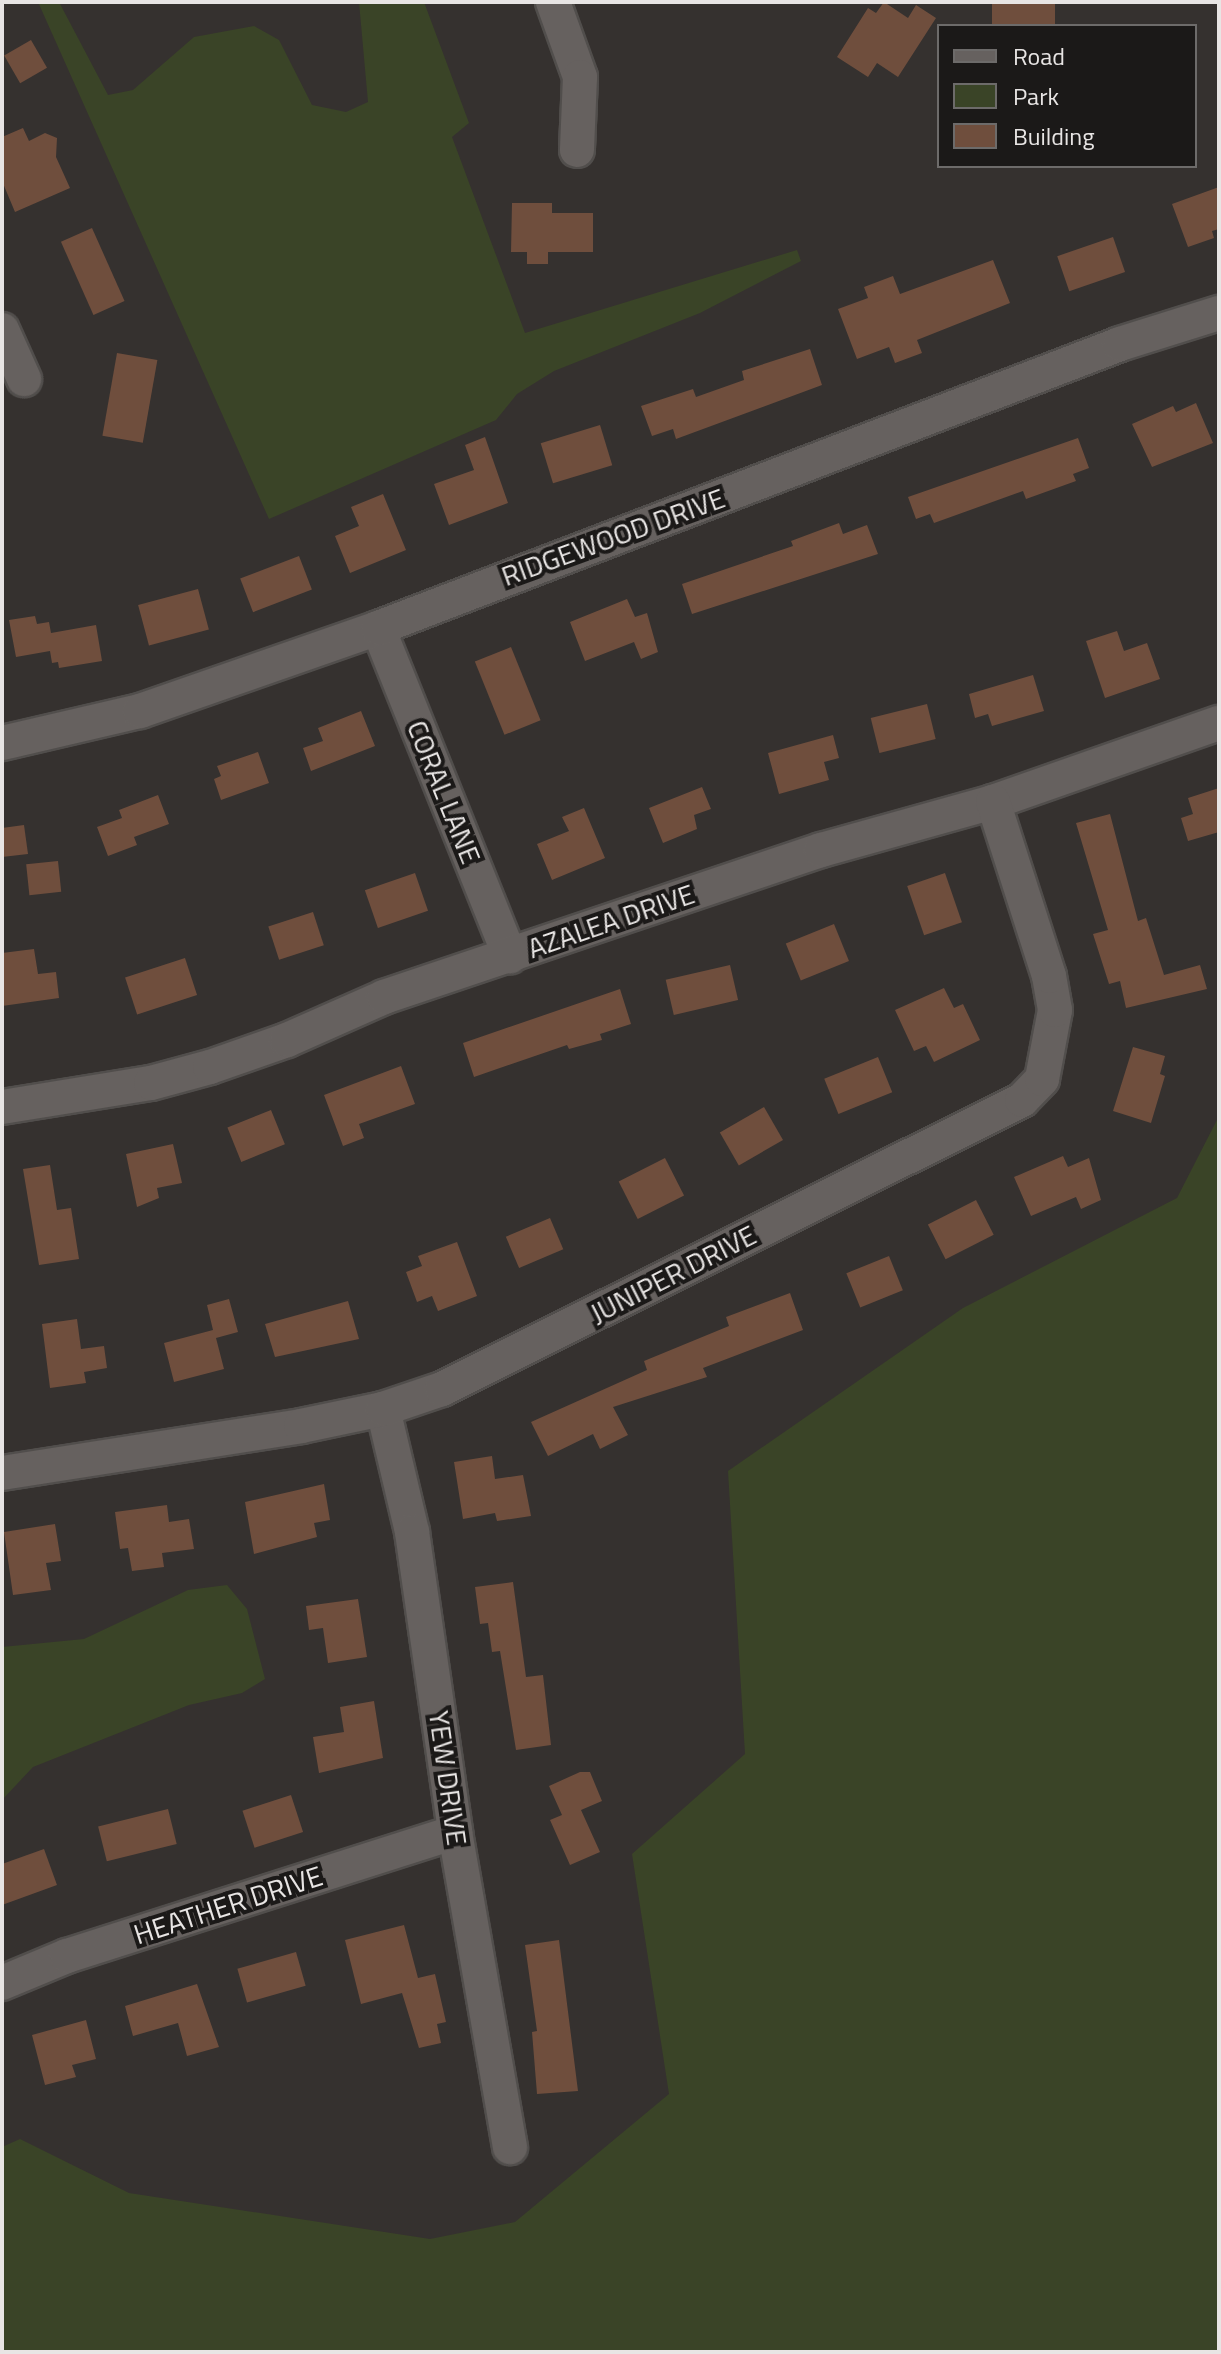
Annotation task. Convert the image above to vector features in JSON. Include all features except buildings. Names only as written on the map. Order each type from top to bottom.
[{"type":"street","points":[[553,2],[580,77],[577,150]]},
{"type":"street","name":"RIDGEWOOD DRIVE","points":[[2,743],[140,711],[378,628],[1120,344],[1219,313]]},
{"type":"street","points":[[2,330],[24,379]]},
{"type":"street","name":"CORAL LANE","points":[[378,628],[510,956]]},
{"type":"street","name":"AZALEA DRIVE","points":[[2,1107],[151,1083],[210,1067],[287,1040],[384,997],[821,850],[993,802],[1219,723]]},
{"type":"street","name":"JUNIPER DRIVE","points":[[3,1466],[383,1409],[442,1389],[1022,1100],[1042,1079],[1055,1010],[1049,976],[993,802]]},
{"type":"street","name":"YEW DRIVE","points":[[383,1409],[412,1532],[455,1832],[510,2147]]},
{"type":"street","name":"HEATHER DRIVE","points":[[2,1983],[67,1956],[455,1832]]},
{"type":"green space","points":[[38,2],[59,2],[108,95],[133,90],[194,37],[254,26],[279,40],[312,105],[346,112],[368,102],[359,2],[424,2],[469,123],[452,137],[525,333],[797,250],[801,261],[700,313],[554,371],[517,394],[496,420],[269,519]]},
{"type":"green space","points":[[1219,1116],[1219,2352],[2,2352],[2,2147],[20,2139],[129,2193],[430,2239],[515,2222],[669,2094],[632,1854],[745,1754],[728,1471],[963,1308],[1177,1198]]},
{"type":"green space","points":[[227,1585],[247,1609],[265,1679],[242,1693],[189,1705],[33,1767],[2,1800],[2,1647],[84,1639],[188,1590]]}]
